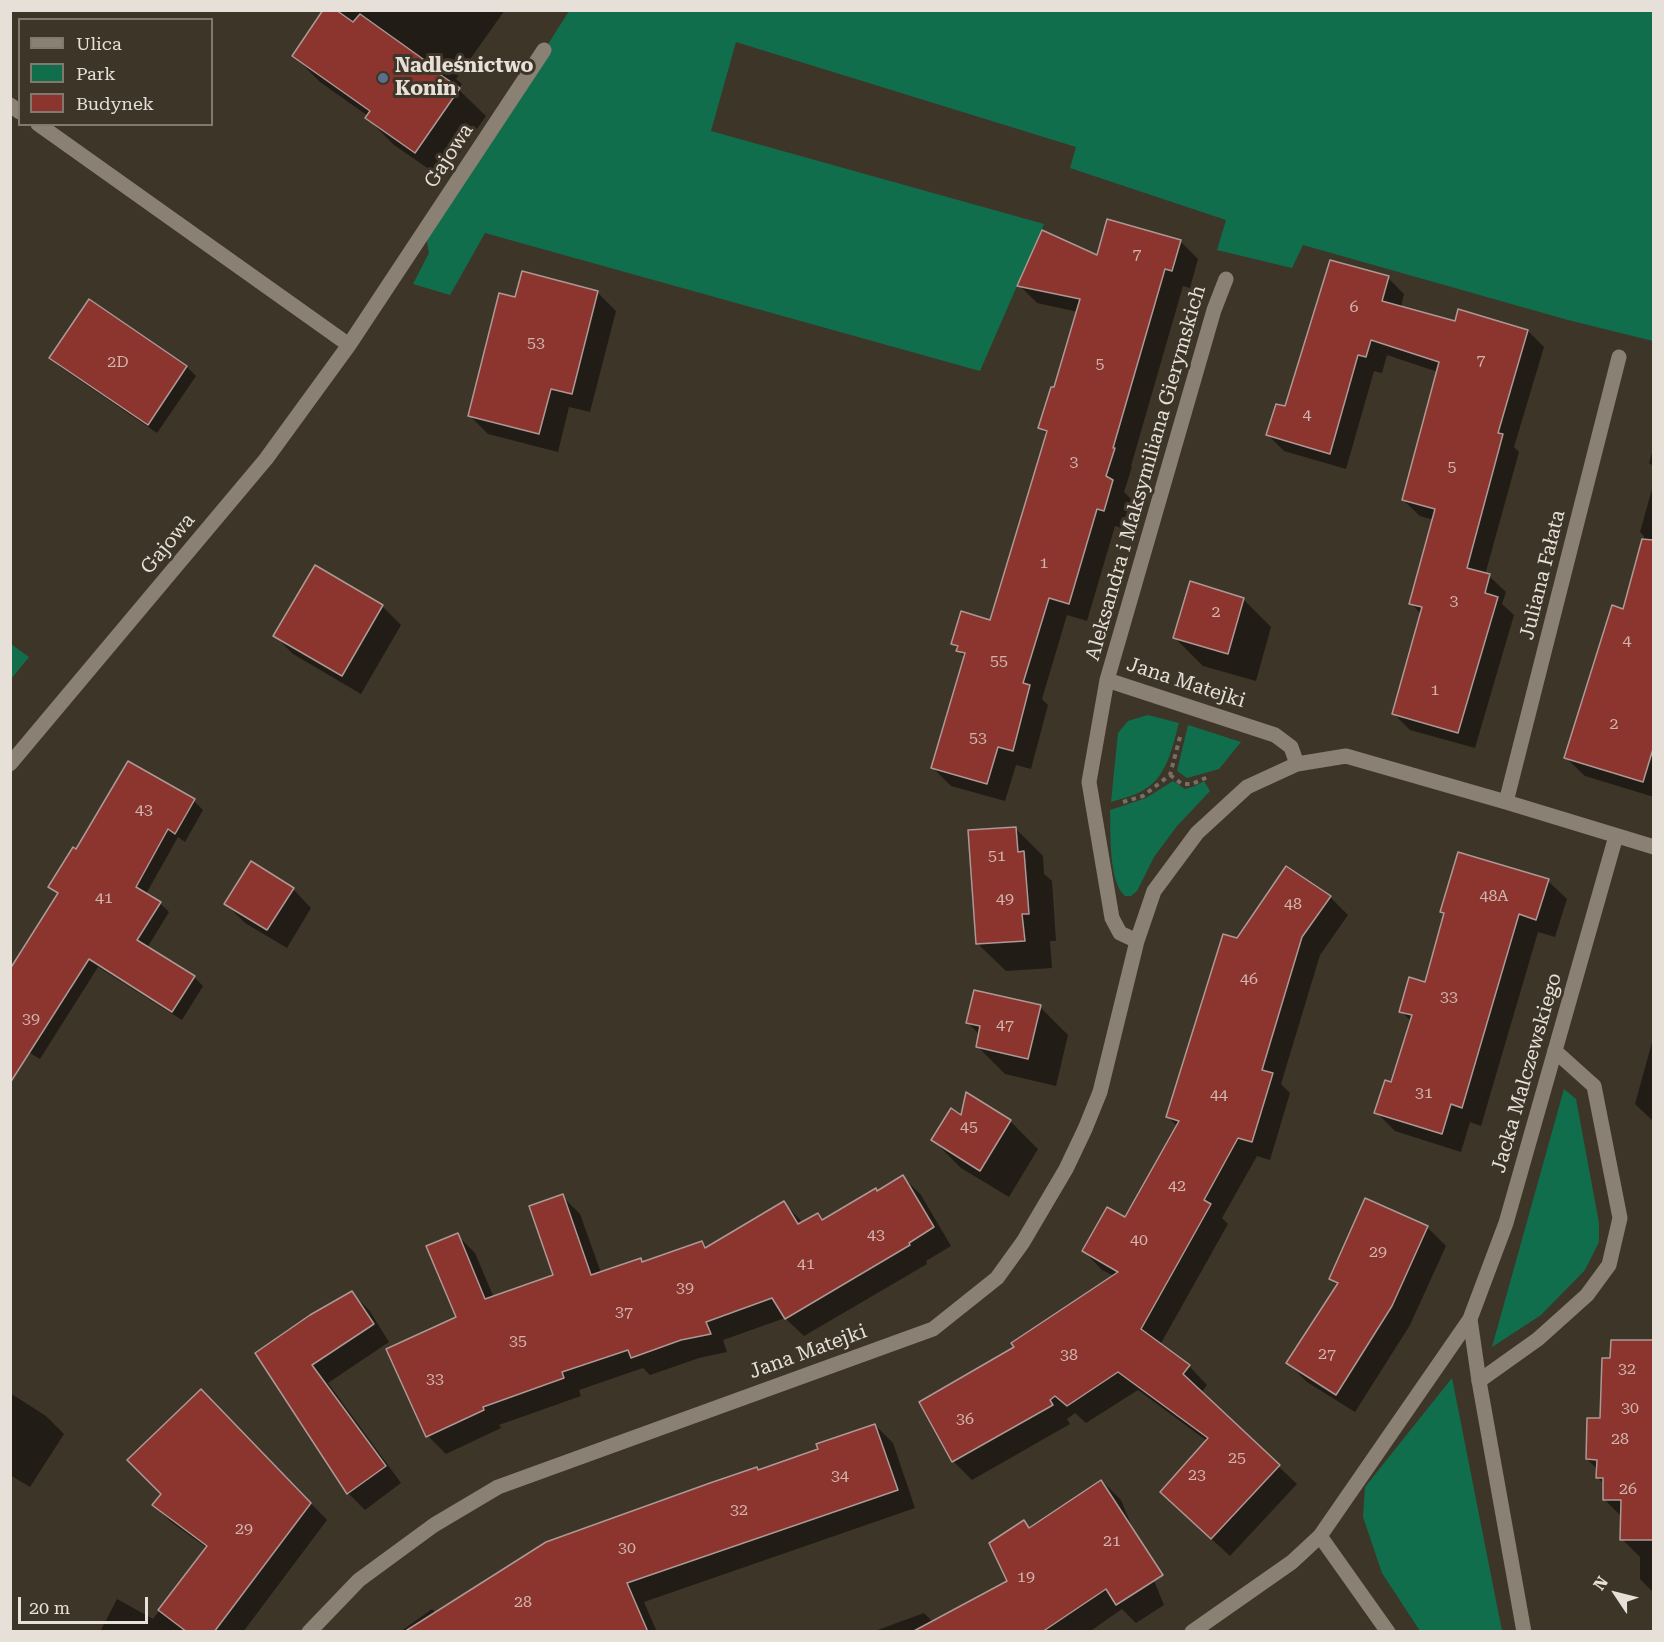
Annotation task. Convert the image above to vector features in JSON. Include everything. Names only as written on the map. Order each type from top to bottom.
[{"type":"street","name":"Gajowa","points":[[10,764],[266,459],[350,345],[543,50]]},
{"type":"street","points":[[41,126],[350,345]]},
{"type":"street","name":"Aleksandra i Maksymiliana Gierymskich","points":[[1107,680],[1214,310],[1226,279]]},
{"type":"street","name":"Juliana Fałata","points":[[1506,802],[1619,357]]},
{"type":"street","name":"Jana Matejki","points":[[1137,940],[1120,933],[1112,918],[1089,782],[1107,680],[1275,735],[1291,747],[1297,764]]},
{"type":"street","name":"Jana Matejki","points":[[309,1632],[359,1580],[434,1525],[498,1487],[933,1329],[997,1278],[1023,1242],[1066,1169],[1085,1129],[1102,1082],[1137,940],[1154,891],[1197,833],[1247,787],[1297,764],[1346,756],[1653,847]]},
{"type":"street","name":"Jacka Malczewskiego","points":[[1192,1632],[1292,1562],[1320,1536],[1470,1319],[1506,1223],[1616,836]]},
{"type":"street","points":[[1479,1381],[1546,1332],[1587,1294],[1609,1265],[1620,1218],[1594,1086],[1556,1051]]},
{"type":"street","name":"Jacka Malczewskiego","points":[[1470,1319],[1524,1632]]},
{"type":"street","points":[[1320,1536],[1388,1632]]},
{"type":"path","points":[[1122,802],[1143,796],[1170,775],[1180,735]]},
{"type":"path","points":[[1170,775],[1182,784],[1192,784],[1218,772]]},
{"type":"green space","points":[[569,11],[1653,11],[1653,341],[1568,320],[1303,245],[1292,268],[1217,250],[1226,220],[1070,168],[1076,147],[736,42],[711,131],[1044,224],[980,371],[485,233],[450,295],[413,284],[429,253],[426,237]]},
{"type":"green space","points":[[11,644],[29,657],[11,679]]},
{"type":"green space","points":[[1148,715],[1179,723],[1167,762],[1157,778],[1142,791],[1111,802],[1118,733],[1128,721]]},
{"type":"green space","points":[[1188,725],[1241,742],[1219,769],[1187,778],[1177,771]]},
{"type":"green space","points":[[1173,781],[1185,789],[1204,781],[1210,791],[1177,826],[1154,857],[1137,891],[1131,896],[1125,896],[1120,889],[1113,868],[1110,810],[1146,798]]},
{"type":"green space","points":[[1564,1089],[1576,1099],[1599,1223],[1599,1242],[1585,1270],[1541,1315],[1492,1347]]},
{"type":"green space","points":[[1452,1378],[1502,1631],[1420,1631],[1382,1573],[1363,1517],[1365,1487]]},
{"type":"building","name":"Nadleśnictwo Konin","points":[[323,10],[336,10],[353,22],[360,14],[460,88],[415,153],[365,118],[370,111],[292,56]]},
{"type":"building","points":[[1107,219],[1181,240],[1172,271],[1165,269],[1113,448],[1115,448],[1106,476],[1113,480],[1104,511],[1097,509],[1069,604],[1049,598],[1023,683],[1030,685],[1013,751],[998,747],[987,784],[931,768],[965,653],[956,651],[958,646],[951,644],[961,611],[990,620],[1047,431],[1038,428],[1051,387],[1054,387],[1080,299],[1017,286],[1042,230],[1097,255]]},
{"type":"building","points":[[1330,260],[1389,276],[1382,301],[1455,321],[1458,309],[1528,330],[1498,433],[1503,434],[1467,568],[1490,574],[1485,593],[1498,597],[1458,733],[1392,714],[1422,607],[1409,604],[1435,509],[1402,500],[1439,362],[1371,340],[1366,357],[1358,355],[1330,454],[1266,435],[1276,404],[1285,406]]},
{"type":"building","points":[[522,271],[598,291],[572,394],[551,389],[539,434],[468,416],[499,293],[515,297]]},
{"type":"building","points":[[89,299],[187,366],[148,425],[49,358]]},
{"type":"building","points":[[1642,539],[1653,540],[1653,749],[1643,782],[1564,758],[1612,605],[1623,609]]},
{"type":"building","points":[[315,565],[383,605],[342,676],[273,636]]},
{"type":"building","points":[[1190,581],[1244,598],[1228,654],[1173,638]]},
{"type":"building","points":[[128,761],[195,799],[175,834],[168,829],[136,887],[161,902],[137,940],[195,976],[172,1012],[89,959],[10,1083],[10,969],[58,893],[48,887],[73,847],[76,849]]},
{"type":"building","points":[[1016,827],[1018,852],[1024,851],[1029,914],[1022,914],[1025,941],[976,944],[968,830]]},
{"type":"building","points":[[1458,852],[1549,879],[1536,920],[1519,914],[1462,1108],[1451,1104],[1442,1134],[1374,1113],[1385,1080],[1391,1082],[1412,1015],[1399,1012],[1409,977],[1425,982],[1444,913],[1440,912]]},
{"type":"building","points":[[251,861],[294,888],[267,930],[224,904]]},
{"type":"building","points":[[1286,866],[1331,896],[1302,937],[1262,1070],[1273,1073],[1252,1142],[1238,1138],[1204,1200],[1211,1204],[1141,1329],[1190,1365],[1183,1374],[1280,1465],[1211,1539],[1160,1492],[1208,1438],[1118,1372],[1067,1406],[1055,1396],[1050,1400],[1053,1405],[952,1462],[919,1402],[1014,1347],[1011,1343],[1118,1272],[1082,1251],[1107,1207],[1125,1217],[1179,1121],[1166,1117],[1223,934],[1237,938]]},
{"type":"building","points":[[974,990],[1041,1005],[1028,1059],[976,1047],[980,1026],[966,1023]]},
{"type":"building","points":[[966,1092],[1011,1120],[980,1171],[931,1140],[951,1108],[961,1115]]},
{"type":"building","points":[[903,1175],[934,1227],[909,1243],[910,1245],[785,1319],[772,1298],[706,1322],[711,1334],[681,1340],[631,1358],[628,1350],[562,1372],[564,1378],[483,1407],[484,1410],[426,1437],[386,1349],[456,1317],[426,1246],[458,1233],[485,1299],[553,1275],[529,1206],[563,1194],[591,1275],[641,1258],[642,1262],[702,1241],[705,1248],[784,1201],[798,1224],[818,1213],[822,1220]]},
{"type":"building","points":[[1365,1198],[1428,1226],[1392,1306],[1336,1395],[1286,1363],[1338,1283],[1329,1279]]},
{"type":"building","points":[[352,1291],[374,1324],[312,1365],[386,1466],[347,1494],[255,1353],[310,1315]]},
{"type":"building","points":[[1611,1340],[1653,1340],[1653,1540],[1620,1540],[1621,1500],[1603,1500],[1603,1478],[1596,1478],[1597,1460],[1586,1459],[1587,1418],[1600,1418],[1602,1358],[1610,1358]]},
{"type":"building","points":[[201,1389],[311,1503],[214,1632],[187,1632],[158,1610],[207,1546],[152,1505],[161,1494],[127,1460]]},
{"type":"building","points":[[875,1424],[898,1490],[627,1583],[648,1632],[404,1632],[546,1542],[710,1483],[757,1467],[758,1470],[818,1449],[816,1444]]},
{"type":"building","points":[[1101,1480],[1163,1575],[1116,1605],[1106,1589],[1042,1632],[912,1632],[1007,1581],[989,1543],[1024,1520],[1029,1528]]},
{"type":"place","name":"Nadleśnictwo Konin","points":[[383,78]]}]
